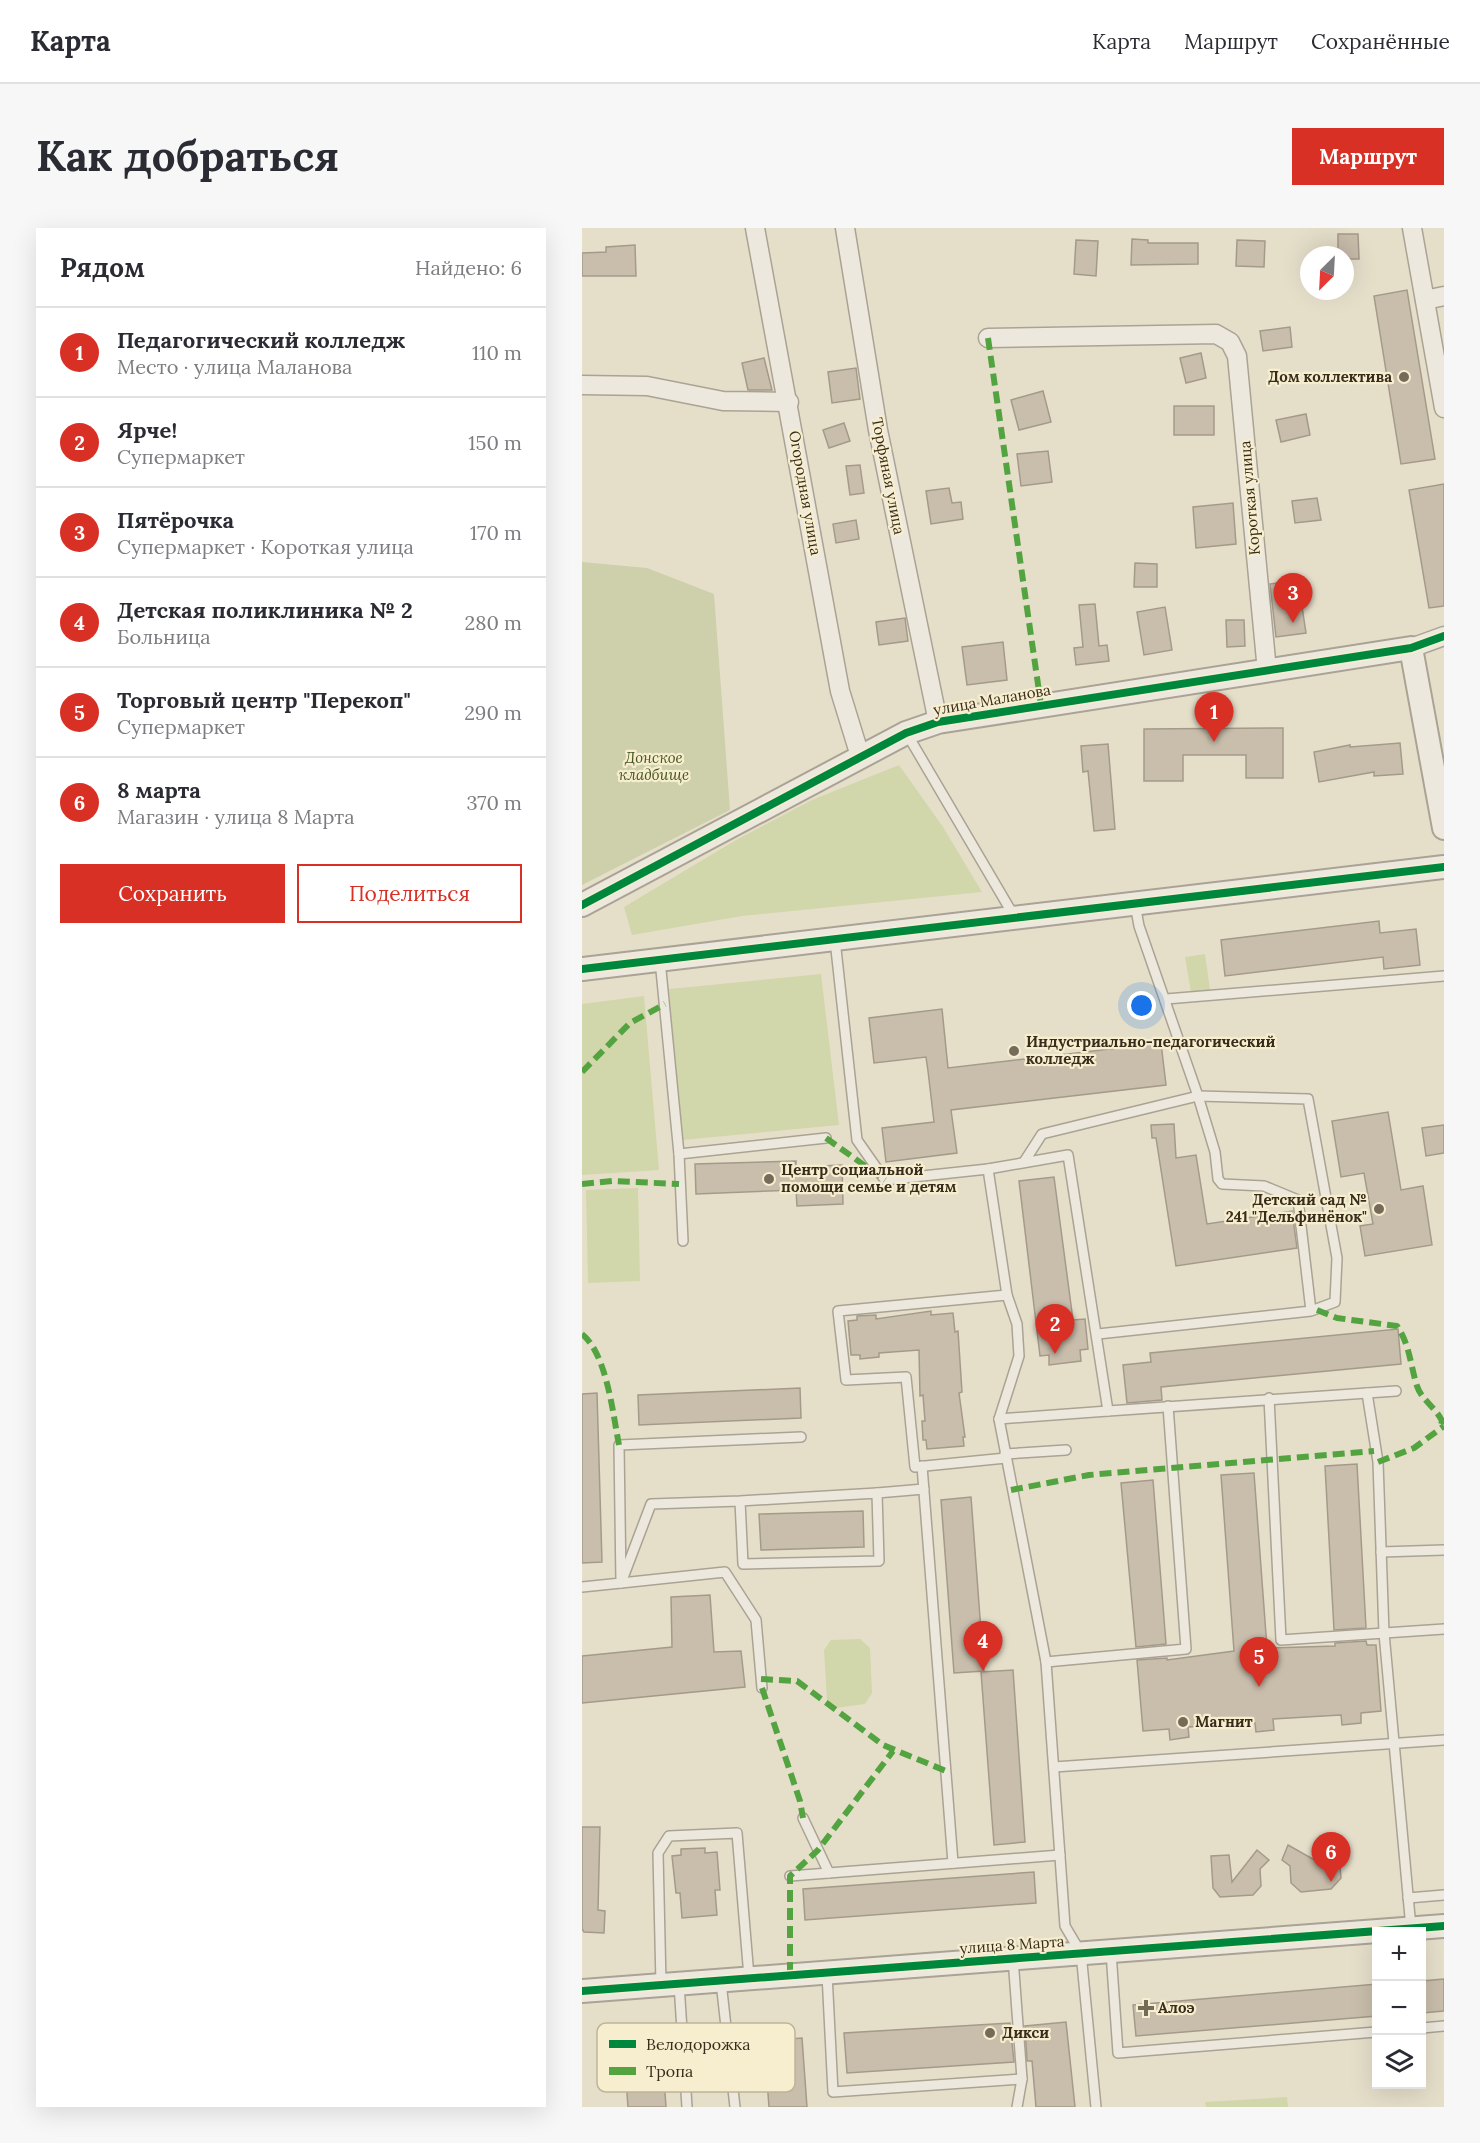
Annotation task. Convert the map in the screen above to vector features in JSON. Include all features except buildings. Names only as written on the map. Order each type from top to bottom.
[{"type":"street","name":"Огородная улица","points":[[755,228],[789,402],[840,691],[860,756]]},
{"type":"street","name":"Торфяная улица","points":[[845,228],[878,430],[938,722]]},
{"type":"street","points":[[1412,228],[1441,372],[1444,408]]},
{"type":"street","points":[[1425,300],[1444,296]]},
{"type":"street","name":"Короткая улица","points":[[988,338],[1216,334],[1230,342],[1237,356],[1267,671]]},
{"type":"street","points":[[582,384],[647,386],[723,401],[789,402]]},
{"type":"street","name":"улица Маланова","points":[[582,905],[860,756],[906,733],[938,722],[1411,648],[1444,636]]},
{"type":"street","points":[[1411,648],[1444,828]]},
{"type":"street","points":[[582,969],[1444,867]]},
{"type":"street","name":"улица 8 Марта","points":[[1426,1928],[1444,1926]]},
{"type":"street","name":"улица 8 Марта","points":[[582,1991],[1372,1932]]},
{"type":"lane","points":[[906,733],[1016,918]]},
{"type":"lane","points":[[1135,904],[1139,926],[1166,999],[1215,1152],[1218,1179],[1222,1184],[1264,1186],[1298,1200],[1311,1311]]},
{"type":"lane","points":[[834,939],[857,1140],[885,1180],[988,1169],[1068,1155],[1098,1334],[1108,1411]]},
{"type":"lane","points":[[660,959],[679,1154],[683,1241]]},
{"type":"lane","points":[[1166,999],[1444,976]]},
{"type":"lane","points":[[1024,1162],[1042,1134],[1198,1096],[1308,1100],[1336,1258],[1335,1302],[1311,1311],[1098,1334]]},
{"type":"lane","points":[[679,1154],[826,1138]]},
{"type":"lane","points":[[988,1169],[1006,1295],[1017,1324],[1019,1356],[999,1419],[1046,1662],[1065,1926],[1081,1953],[1096,2107]]},
{"type":"lane","points":[[1006,1295],[838,1311],[846,1380],[906,1377],[915,1467],[1066,1450]]},
{"type":"lane","points":[[999,1419],[1269,1398],[1396,1391]]},
{"type":"lane","points":[[1367,1393],[1378,1462],[1384,1633],[1411,1927]]},
{"type":"lane","points":[[1269,1398],[1281,1640],[1444,1629]]},
{"type":"lane","points":[[1046,1662],[1186,1649],[1168,1406]]},
{"type":"lane","points":[[621,1583],[619,1445],[801,1437]]},
{"type":"lane","points":[[922,1466],[953,1863]]},
{"type":"lane","points":[[621,1583],[651,1504],[740,1501],[924,1489]]},
{"type":"lane","points":[[740,1501],[743,1564],[879,1561],[877,1493]]},
{"type":"lane","points":[[1381,1552],[1444,1550]]},
{"type":"lane","points":[[582,1587],[725,1572],[756,1620],[762,1688]]},
{"type":"lane","points":[[1054,1767],[1444,1740]]},
{"type":"lane","points":[[803,1818],[829,1874]]},
{"type":"lane","points":[[675,2023],[658,1853],[669,1836],[737,1833],[749,1977]]},
{"type":"lane","points":[[790,1876],[1060,1855]]},
{"type":"lane","points":[[1408,1898],[1444,1895]]},
{"type":"lane","points":[[1111,1951],[1118,2053],[1372,2032]]},
{"type":"lane","points":[[1013,1958],[1022,2079],[1017,2107]]},
{"type":"lane","points":[[827,1971],[833,2092],[1022,2079]]},
{"type":"lane","points":[[721,1979],[726,2023]]},
{"type":"lane","points":[[1426,2028],[1444,2026]]},
{"type":"lane","points":[[685,2092],[687,2107]]},
{"type":"lane","points":[[733,2092],[735,2107]]},
{"type":"green space","name":"Донское кладбище","points":[[582,562],[647,568],[714,594],[730,810],[582,885]]},
{"type":"green space","points":[[899,765],[943,827],[982,892],[742,916],[632,935],[624,907],[736,840],[812,800]]},
{"type":"green space","points":[[1205,954],[1210,990],[1191,992],[1185,957]]},
{"type":"green space","points":[[821,974],[839,1125],[682,1140],[669,989]]},
{"type":"green space","points":[[644,996],[659,1170],[582,1175],[582,1004]]},
{"type":"green space","points":[[638,1188],[640,1281],[588,1283],[586,1190]]},
{"type":"green space","points":[[860,1639],[870,1648],[872,1693],[865,1704],[836,1708],[827,1700],[824,1650],[831,1640]]},
{"type":"green space","points":[[1287,2097],[1288,2107],[1206,2107],[1205,2102]]},
{"type":"marked path","points":[[988,338],[1041,705]]},
{"type":"marked path","points":[[582,1072],[630,1023],[665,1004]]},
{"type":"marked path","points":[[826,1138],[885,1180]]},
{"type":"marked path","points":[[582,1184],[612,1181],[679,1184]]},
{"type":"marked path","points":[[1317,1310],[1337,1318],[1397,1326],[1407,1348],[1419,1391],[1442,1421],[1440,1429]]},
{"type":"marked path","points":[[582,1334],[591,1343],[603,1370],[619,1445]]},
{"type":"marked path","points":[[1378,1462],[1414,1448],[1444,1426]]},
{"type":"marked path","points":[[1011,1490],[1089,1475],[1374,1451]]},
{"type":"marked path","points":[[761,1679],[797,1681],[883,1745],[946,1771]]},
{"type":"marked path","points":[[762,1688],[800,1801],[803,1818]]},
{"type":"marked path","points":[[790,1974],[790,1876],[818,1850],[893,1751]]},
{"type":"cycle path","points":[[582,905],[906,733],[938,722],[1411,648],[1444,636]]},
{"type":"cycle path","points":[[582,969],[1444,867]]},
{"type":"cycle path","points":[[582,1991],[1444,1926]]},
{"type":"place","name":"Дом коллектива","points":[[1404,377]]},
{"type":"place","name":"Пятёрочка","points":[[1293,623]]},
{"type":"place","name":"Педагогический колледж","points":[[1214,742]]},
{"type":"place","name":"Индустриально-педагогический колледж","points":[[1014,1051]]},
{"type":"place","name":"Центр социальной помощи семье и детям","points":[[769,1179]]},
{"type":"place","name":"Детский сад № 241 \"Дельфинёнок\"","points":[[1379,1209]]},
{"type":"place","name":"Ярче!","points":[[1055,1354]]},
{"type":"place","name":"Детская поликлиника № 2","points":[[983,1671]]},
{"type":"place","name":"Торговый центр \"Перекоп\"","points":[[1259,1687]]},
{"type":"place","name":"Магнит","points":[[1183,1722]]},
{"type":"place","name":"8 марта","points":[[1331,1882]]},
{"type":"place","name":"Алоэ","points":[[1146,2008]]},
{"type":"place","name":"Дикси","points":[[990,2033]]}]
